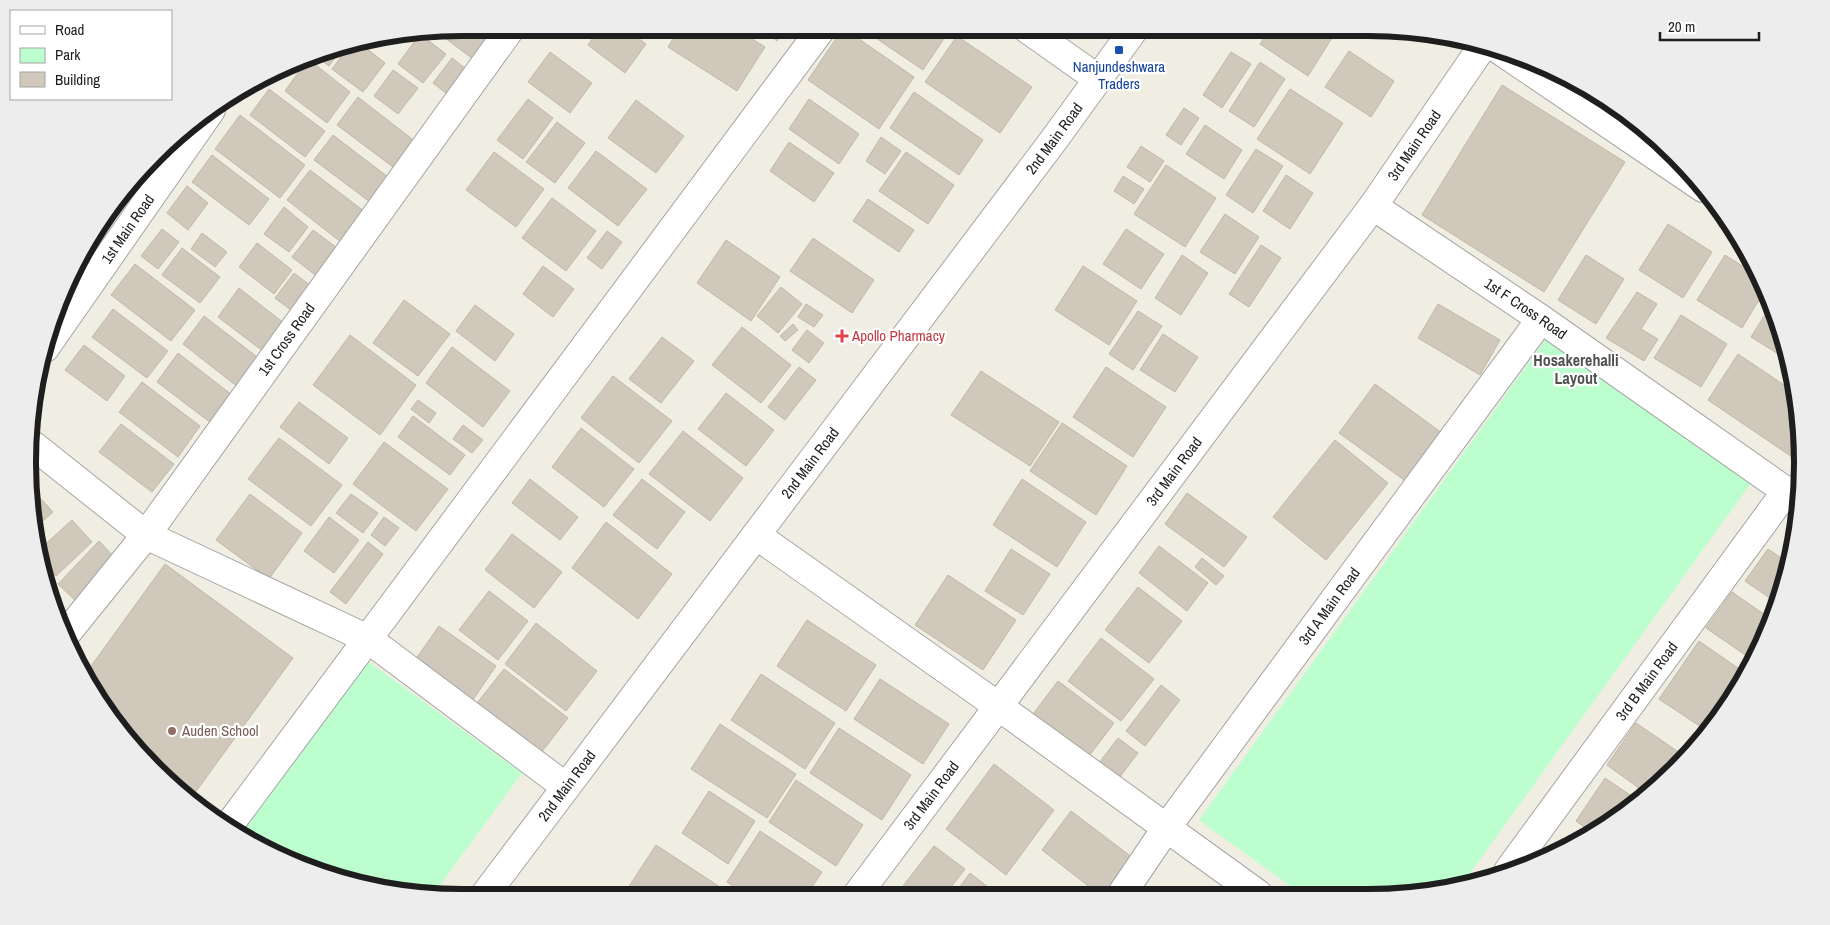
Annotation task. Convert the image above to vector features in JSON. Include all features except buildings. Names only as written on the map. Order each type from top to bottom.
[{"type":"street","name":"1st Cross Road","points":[[70,629],[146,535],[505,36]]},
{"type":"street","points":[[232,821],[816,36]]},
{"type":"street","points":[[1037,36],[1098,79]]},
{"type":"street","name":"2nd Main Road","points":[[489,889],[1129,36]]},
{"type":"street","name":"3rd Main Road","points":[[861,889],[1373,206],[1479,51]]},
{"type":"street","points":[[1523,66],[1680,172]]},
{"type":"street","name":"1st Main Road","points":[[57,330],[199,127]]},
{"type":"street","name":"1st F Cross Road","points":[[1373,206],[1541,319],[1792,496]]},
{"type":"street","name":"3rd A Main Road","points":[[1125,889],[1167,827],[1541,319]]},
{"type":"street","points":[[37,448],[146,535],[368,639],[566,787]]},
{"type":"street","name":"3rd B Main Road","points":[[1516,862],[1792,497]]},
{"type":"street","points":[[756,535],[998,706],[1251,889]]},
{"type":"green space","points":[[1551,332],[1754,479],[1468,877],[1451,881],[1395,888],[1294,889],[1199,820]]},
{"type":"green space","points":[[366,660],[522,773],[438,888],[379,881],[325,866],[274,845],[244,828]]},
{"type":"place","name":"Nanjundeshwara Traders","points":[[1119,50]]},
{"type":"place","name":"Apollo Pharmacy","points":[[842,336]]},
{"type":"place","name":"Auden School","points":[[172,731]]},
{"type":"district","name":"Hosakerehalli Layout","points":[[1576,369]]}]
